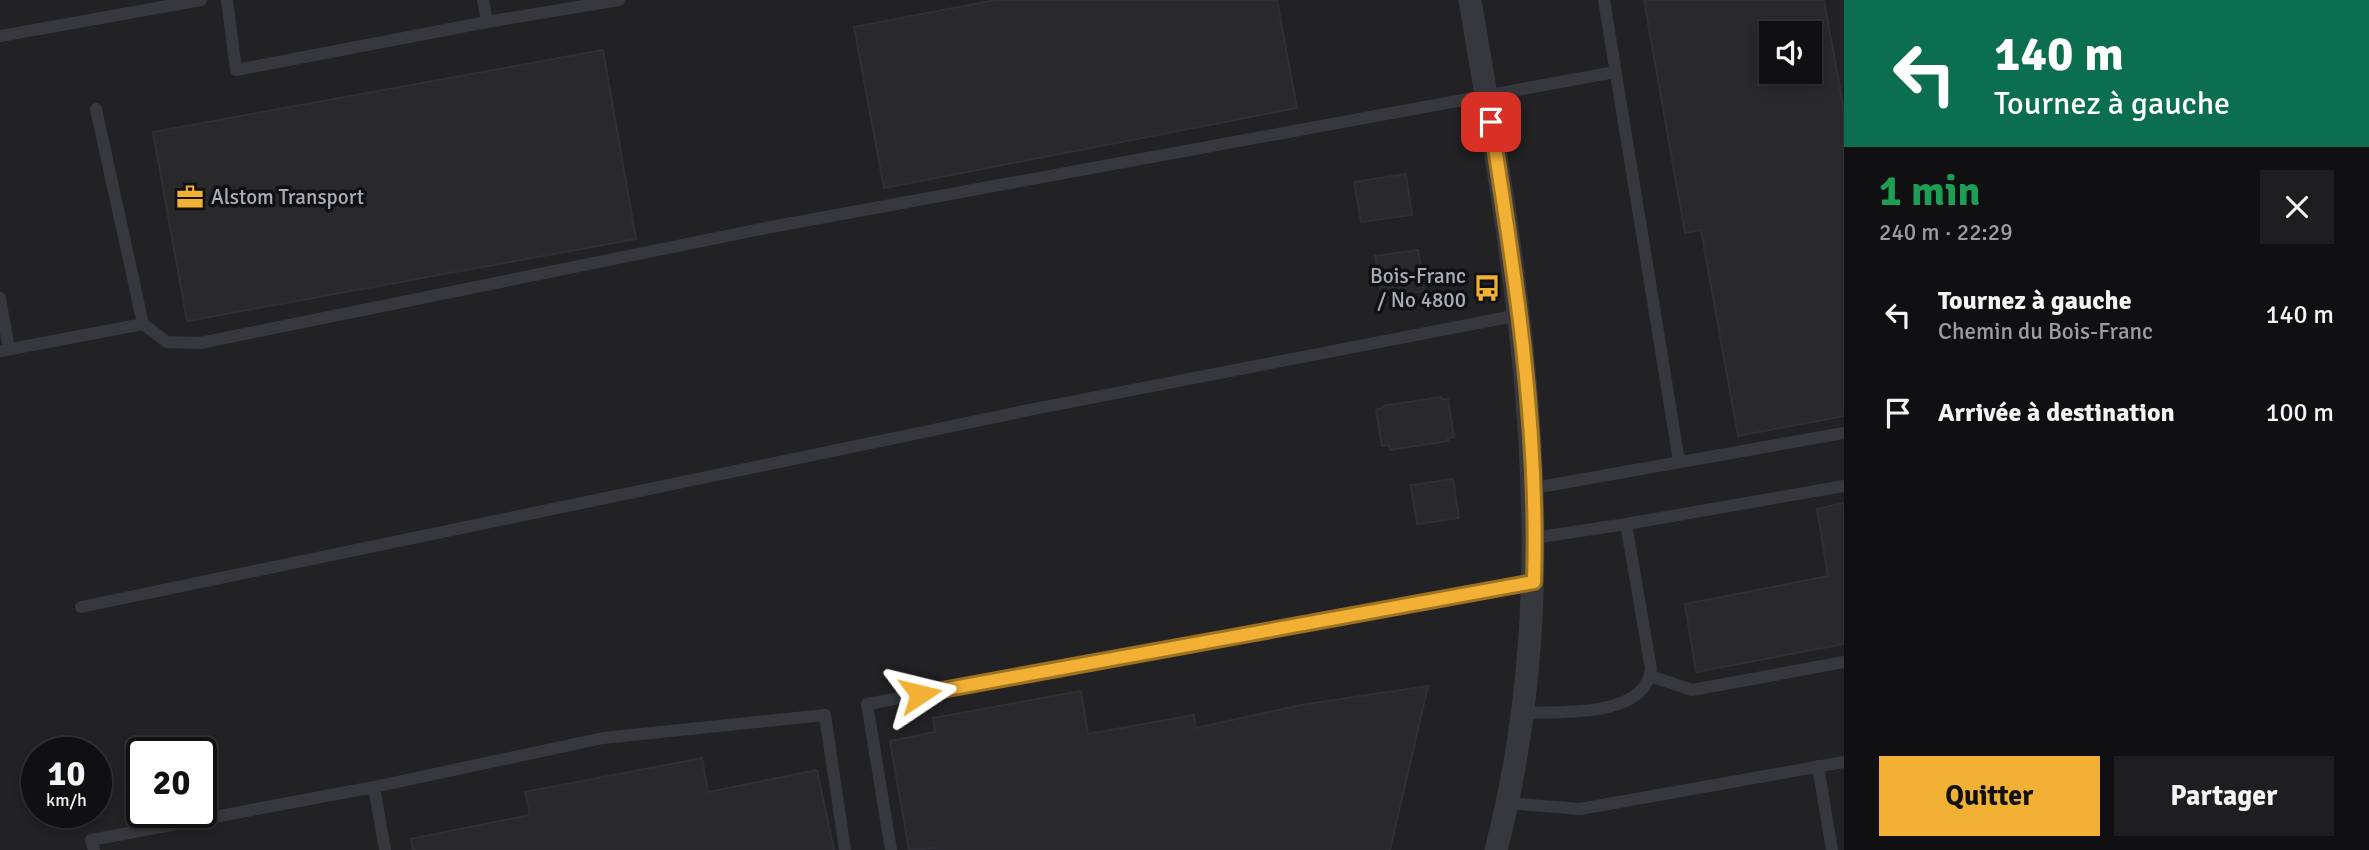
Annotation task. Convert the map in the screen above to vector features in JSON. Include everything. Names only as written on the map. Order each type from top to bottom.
[{"type":"street","points":[[1470,0],[1509,230],[1534,488],[1534,582],[1523,713],[1496,850]]},
{"type":"lane","points":[[0,36],[201,0]]},
{"type":"lane","points":[[227,0],[236,70],[619,0]]},
{"type":"lane","points":[[483,0],[487,22]]},
{"type":"lane","points":[[1604,0],[1679,461]]},
{"type":"lane","points":[[96,109],[143,324],[167,342],[200,343],[771,227],[1615,72]]},
{"type":"lane","points":[[0,298],[5,350],[143,324]]},
{"type":"lane","points":[[81,607],[1034,409],[1519,315]]},
{"type":"lane","points":[[1534,488],[1844,433]]},
{"type":"lane","points":[[1534,538],[1844,486]]},
{"type":"lane","points":[[1523,713],[1619,705],[1640,693],[1650,676],[1626,524]]},
{"type":"lane","points":[[891,850],[867,704],[1534,582]]},
{"type":"lane","points":[[1650,676],[1692,690],[1844,662]]},
{"type":"lane","points":[[94,850],[92,840],[374,787],[603,738],[825,715],[845,850]]},
{"type":"lane","points":[[1507,803],[1580,808],[1844,762]]},
{"type":"lane","points":[[1818,766],[1832,850]]},
{"type":"lane","points":[[374,787],[385,850]]},
{"type":"shaded area","points":[[0,0],[1844,0],[1844,850],[0,850]]},
{"type":"building","points":[[995,0],[1277,0],[1297,108],[884,188],[854,27]]},
{"type":"building","points":[[1644,0],[1824,0],[1844,111],[1844,416],[1738,436],[1701,230],[1685,233]]},
{"type":"building","points":[[603,50],[636,239],[187,321],[153,132]]},
{"type":"building","points":[[1406,174],[1412,215],[1361,222],[1354,182]]},
{"type":"building","points":[[1418,250],[1424,291],[1382,298],[1375,256]]},
{"type":"building","points":[[1441,397],[1448,399],[1454,437],[1448,438],[1448,441],[1390,450],[1389,445],[1382,446],[1376,410],[1383,406]]},
{"type":"building","points":[[1453,479],[1459,518],[1417,524],[1411,485]]},
{"type":"building","points":[[1844,503],[1844,644],[1696,672],[1685,604],[1828,576],[1817,509]]},
{"type":"building","points":[[1428,686],[1390,850],[909,850],[890,741],[935,732],[933,718],[1081,691],[1088,734],[1194,715],[1196,728],[1301,705]]},
{"type":"building","points":[[702,758],[708,792],[817,770],[834,850],[413,850],[411,839],[530,815],[525,792]]},
{"type":"place","name":"Alstom Transport","points":[[190,197]]},
{"type":"place","name":"Bois-Franc / No 4800","points":[[1487,288]]},
{"type":"route","points":[[920,694],[1534,582],[1533,460],[1509,230],[1491,122]]}]
